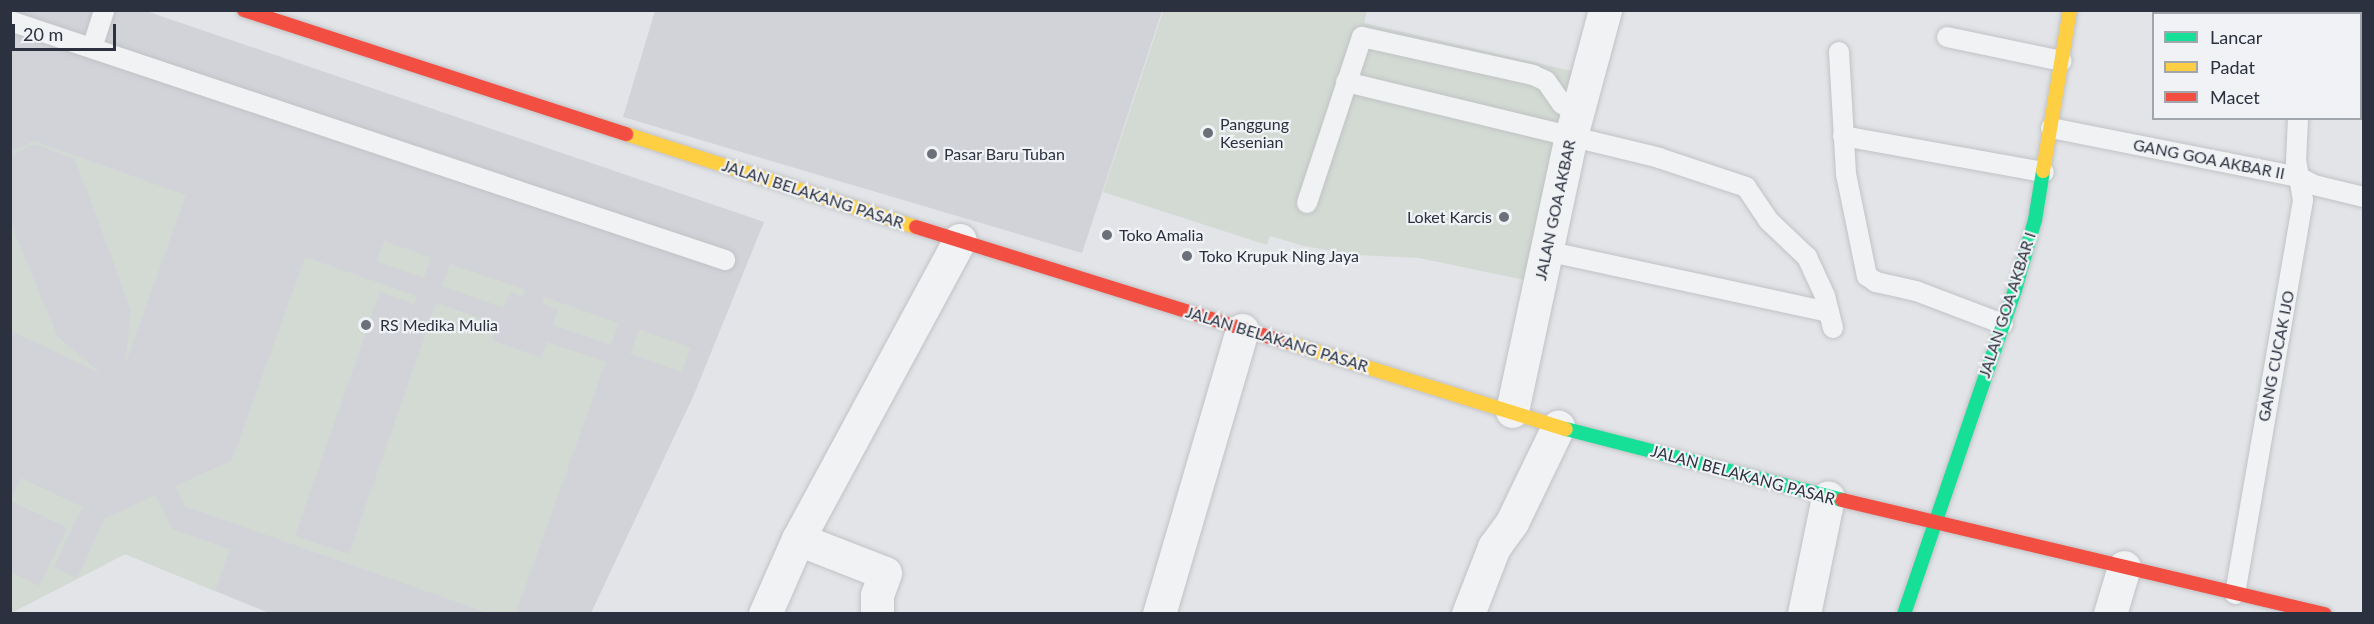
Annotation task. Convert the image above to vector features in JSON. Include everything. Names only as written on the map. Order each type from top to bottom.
[{"type":"street","name":"JALAN BELAKANG PASAR","points":[[244,10],[1242,330],[1558,427],[1828,497],[2325,614]]},
{"type":"street","name":"JALAN GOA AKBAR","points":[[1512,411],[1574,124],[1605,10]]},
{"type":"street","name":"JALAN GOA AKBAR I","points":[[1904,614],[1913,579],[1935,523],[2003,324],[2035,220],[2070,10]]},
{"type":"street","points":[[765,614],[798,539],[960,240]]},
{"type":"street","points":[[1159,614],[1242,330]]},
{"type":"street","points":[[1468,614],[1494,547],[1512,522],[1558,427]]},
{"type":"street","points":[[1804,614],[1828,497]]},
{"type":"street","points":[[798,539],[885,573],[877,595],[877,614]]},
{"type":"street","points":[[2110,614],[2124,567]]},
{"type":"lane","points":[[92,48],[104,10]]},
{"type":"lane","points":[[10,21],[725,260]]},
{"type":"lane","points":[[1307,203],[1362,37],[1375,37],[1533,75],[1546,81],[1574,124]]},
{"type":"lane","points":[[1947,37],[2062,61]]},
{"type":"lane","points":[[1839,52],[1843,136],[1849,196],[1867,276],[1876,282],[1916,291],[2003,324]]},
{"type":"lane","points":[[1346,82],[1574,124],[1659,158],[1746,187],[1768,220],[1807,257],[1831,320],[1546,250]]},
{"type":"lane","name":"GANG CUCAK IJO","points":[[2235,594],[2265,407],[2295,256],[2303,200],[2295,144],[2298,120]]},
{"type":"lane","name":"GANG GOA AKBAR II","points":[[2051,128],[2299,177],[2314,185],[2364,197]]},
{"type":"lane","points":[[1843,136],[2044,172]]},
{"type":"shaded area","name":"RS Medika Mulia","points":[[10,11],[146,11],[764,222],[693,397],[591,613],[269,613],[125,554],[11,613]]},
{"type":"shaded area","name":"Pasar Baru Tuban","points":[[655,11],[1162,11],[1082,253],[623,117]]},
{"type":"shaded area","points":[[1163,11],[1367,11],[1364,23],[1576,72],[1530,281],[1419,258],[1356,255],[1304,246],[1270,236],[1267,245],[1103,192]]},
{"type":"shaded area","points":[[34,141],[186,195],[125,365],[131,310],[75,159],[35,144],[11,155],[11,152]]},
{"type":"shaded area","points":[[10,222],[58,337],[102,374],[11,331]]},
{"type":"shaded area","points":[[384,241],[431,257],[424,278],[377,262]]},
{"type":"shaded area","points":[[305,257],[417,296],[414,304],[380,292],[295,536],[349,554],[436,303],[498,324],[492,340],[541,358],[547,342],[606,362],[516,613],[488,613],[184,506],[176,486],[232,460]]},
{"type":"shaded area","points":[[450,264],[526,290],[523,297],[510,292],[504,308],[442,286]]},
{"type":"shaded area","points":[[544,297],[619,323],[611,345],[553,325],[558,309],[542,303]]},
{"type":"shaded area","points":[[639,329],[691,348],[682,372],[630,353]]},
{"type":"shaded area","points":[[21,478],[106,518],[156,495],[172,529],[230,549],[215,591],[125,554],[11,613],[11,572],[39,586],[67,528],[11,501]],"holes":[[[82,508],[105,518],[77,578],[54,567]]]},
{"type":"traffic: fast","points":[[1904,614],[2015,290],[2035,220],[2043,171]]},
{"type":"traffic: fast","points":[[1566,429],[1842,500]]},
{"type":"traffic: slow","points":[[2043,171],[2070,10]]},
{"type":"traffic: slow","points":[[626,134],[916,227]]},
{"type":"traffic: slow","points":[[1286,342],[1566,429]]},
{"type":"traffic: jam","points":[[244,10],[626,134]]},
{"type":"traffic: jam","points":[[916,227],[1286,342]]},
{"type":"traffic: jam","points":[[1842,500],[2325,614]]},
{"type":"place","name":"Panggung Kesenian","points":[[1208,133]]},
{"type":"place","name":"Pasar Baru Tuban","points":[[932,154]]},
{"type":"place","name":"Loket Karcis","points":[[1504,217]]},
{"type":"place","name":"Toko Amalia","points":[[1107,235]]},
{"type":"place","name":"Toko Krupuk Ning Jaya","points":[[1187,256]]},
{"type":"place","name":"RS Medika Mulia","points":[[366,325]]}]
